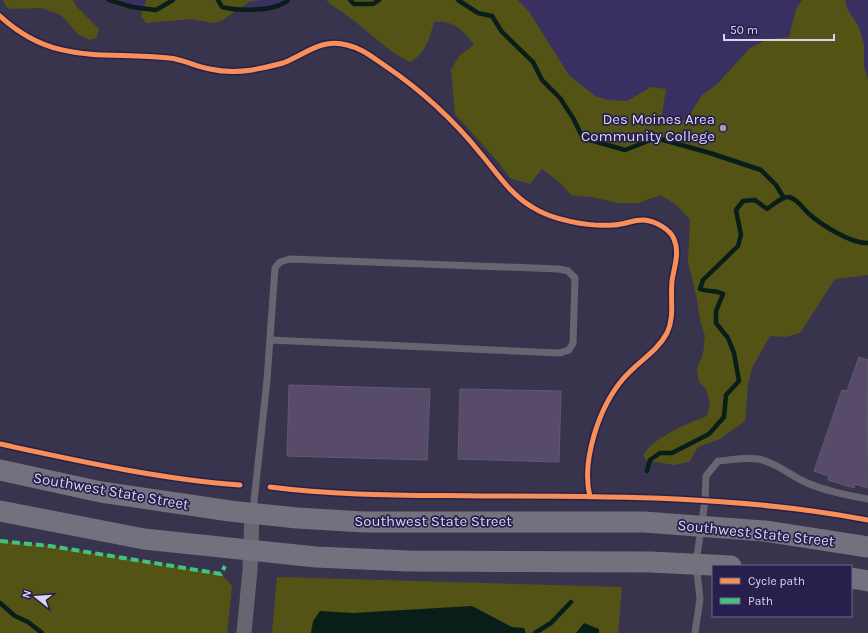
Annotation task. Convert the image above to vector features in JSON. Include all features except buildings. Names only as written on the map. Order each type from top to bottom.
[{"type":"main road","name":"Southwest State Street","points":[[0,470],[101,492],[252,513],[364,522],[644,522],[765,531],[868,547]]},
{"type":"main road","points":[[0,511],[144,539],[316,557],[408,561],[573,561],[696,563],[719,565]]},
{"type":"main road","points":[[852,578],[868,581]]},
{"type":"street","points":[[244,633],[252,513]]},
{"type":"lane","points":[[252,513],[270,340],[275,268],[280,262],[290,259],[559,269],[568,271],[575,278],[573,343],[568,350],[560,353],[270,340]]},
{"type":"lane","points":[[695,633],[700,599],[696,563],[705,500],[706,476],[718,461],[742,458],[758,459],[772,464],[812,484],[834,492],[868,499]]},
{"type":"shaded area","points":[[3,0],[73,0],[76,6],[99,29],[96,38],[90,40],[78,34],[61,15],[42,8],[10,9],[5,5]]},
{"type":"shaded area","points":[[109,0],[173,0],[156,10],[132,7]]},
{"type":"shaded area","points":[[146,0],[261,0],[249,2],[221,21],[213,23],[192,19],[146,23],[141,16]]},
{"type":"shaded area","points":[[218,0],[288,0],[268,9],[233,9]]},
{"type":"shaded area","points":[[326,0],[518,0],[528,10],[569,75],[595,96],[608,100],[627,101],[651,87],[666,89],[661,122],[674,125],[688,118],[701,96],[716,85],[750,48],[768,39],[789,37],[796,9],[802,0],[845,0],[848,10],[859,27],[864,44],[864,67],[868,80],[868,275],[835,279],[800,333],[785,337],[770,336],[752,368],[748,384],[745,421],[720,439],[698,447],[689,462],[674,465],[646,460],[643,455],[663,437],[681,427],[707,416],[710,404],[706,389],[699,382],[697,369],[703,354],[705,336],[700,320],[697,299],[688,262],[690,220],[677,205],[660,195],[639,203],[618,203],[592,197],[571,195],[559,182],[542,169],[530,184],[510,178],[500,164],[455,114],[451,70],[459,56],[474,45],[462,31],[453,24],[434,22],[423,50],[410,62],[387,48],[350,17]]},
{"type":"shaded area","name":"Des Moines Area Community College","points":[[459,0],[868,0],[868,243],[625,150]]},
{"type":"shaded area","points":[[0,541],[50,546],[221,574],[232,586],[227,633],[0,633]]},
{"type":"shaded area","points":[[277,577],[622,587],[618,633],[272,633]]},
{"type":"shaded area","points":[[472,606],[512,627],[524,628],[526,633],[311,633],[313,621],[320,611],[353,613]]},
{"type":"shaded area","points":[[584,623],[599,629],[599,633],[576,633]]},
{"type":"waterway","points":[[109,0],[132,7],[156,10],[173,0]]},
{"type":"waterway","points":[[218,0],[222,7],[246,10],[266,9],[282,4],[288,0]]},
{"type":"waterway","points":[[350,0],[354,4],[373,4],[379,0]]},
{"type":"waterway","points":[[458,0],[478,13],[492,16],[502,32],[533,62],[542,80],[560,98],[573,118],[583,138],[625,150],[656,138],[710,153],[761,170],[776,185],[784,198]]},
{"type":"waterway","points":[[647,471],[650,460],[660,453],[672,453],[709,434],[724,417],[726,395],[739,381],[734,353],[728,338],[716,323],[716,311],[723,294],[700,289],[703,280],[738,246],[741,235],[736,210],[743,201],[755,200],[767,209],[781,199],[786,197],[792,198],[797,201],[808,213],[828,228],[845,237],[868,243]]},
{"type":"waterway","points":[[535,633],[551,623],[571,602]]},
{"type":"waterway","points":[[0,603],[15,616],[28,622],[42,633]]},
{"type":"marked path","points":[[0,541],[50,546],[221,574],[225,566]]},
{"type":"cycle path","points":[[0,16],[20,32],[40,43],[60,49],[101,55],[145,56],[174,59],[220,71],[247,71],[283,63],[321,45],[338,43],[352,46],[366,53],[424,95],[448,117],[470,141],[510,190],[524,202],[540,212],[560,219],[582,224],[613,225],[644,220],[657,224],[666,229],[672,235],[676,244],[676,260],[672,281],[671,320],[663,340],[623,379],[606,404],[594,435],[590,451],[588,467],[590,497]]},
{"type":"cycle path","points":[[0,444],[149,474],[240,485]]},
{"type":"cycle path","points":[[270,487],[323,492],[376,494],[579,496],[676,499],[772,506],[868,520]]},
{"type":"place","name":"Des Moines Area Community College","points":[[723,128]]}]
